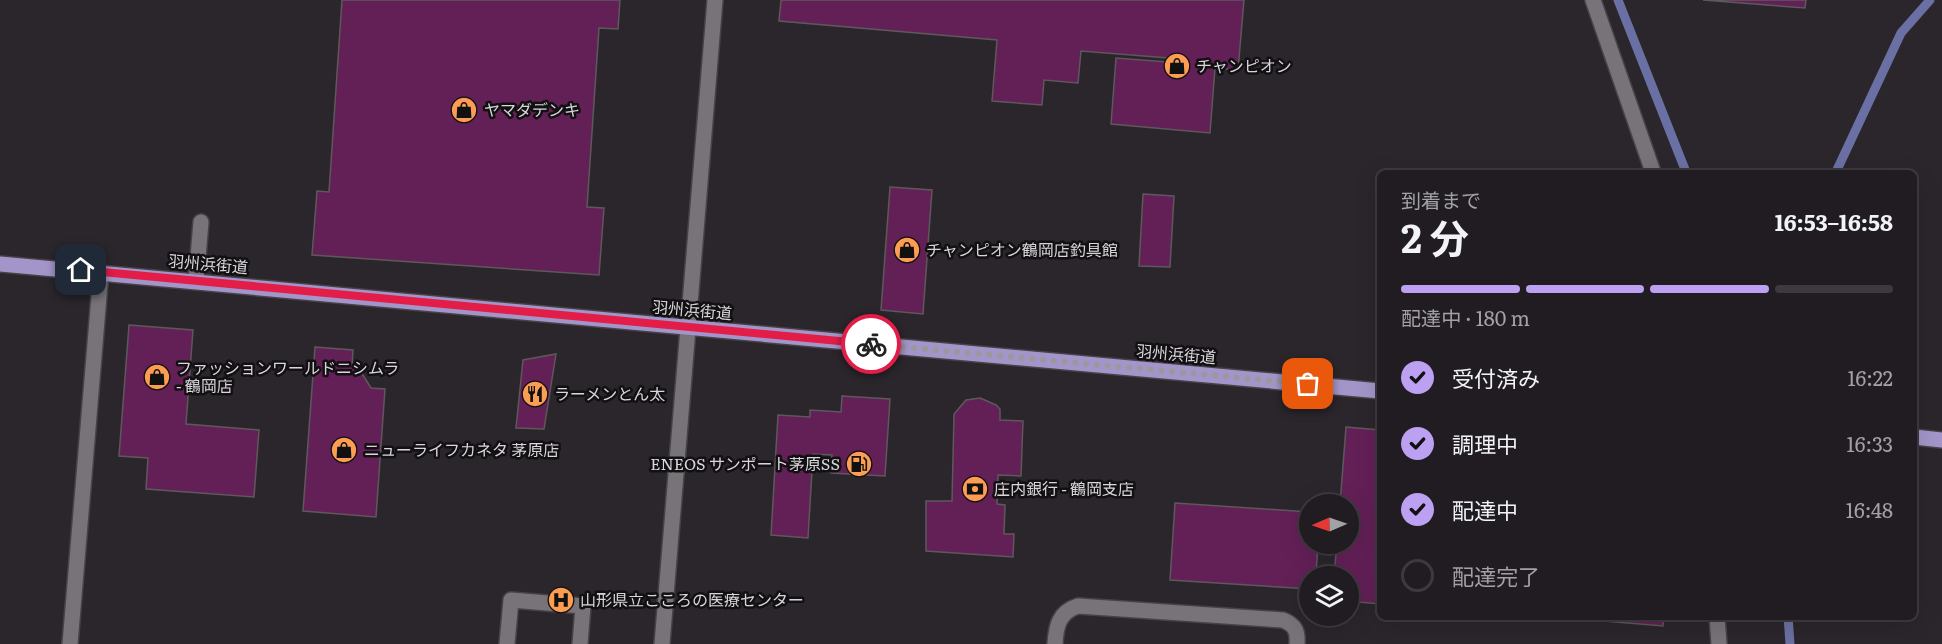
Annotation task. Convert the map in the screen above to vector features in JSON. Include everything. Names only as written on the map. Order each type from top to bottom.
[{"type":"main road","name":"羽州浜街道","points":[[0,264],[1377,390]]},
{"type":"main road","points":[[1917,437],[1942,440]]},
{"type":"street","points":[[662,644],[715,0]]},
{"type":"street","points":[[1593,0],[1652,170]]},
{"type":"street","points":[[196,281],[201,222]]},
{"type":"street","points":[[70,644],[101,272]]},
{"type":"street","points":[[507,644],[511,600],[583,606],[580,644]]},
{"type":"street","points":[[1055,644],[1056,627],[1061,616],[1069,609],[1078,606],[1283,620],[1295,627],[1298,634],[1297,644]]},
{"type":"street","points":[[1717,620],[1719,644]]},
{"type":"building","name":"ヤマダデンキ","points":[[342,0],[620,0],[618,29],[599,28],[587,207],[604,208],[599,275],[312,255],[317,191],[329,192]]},
{"type":"building","name":"チャンピオン","points":[[781,0],[1244,0],[1238,70],[1215,68],[1210,133],[1111,124],[1116,58],[1181,63],[1181,59],[1081,51],[1078,83],[1044,80],[1042,105],[992,101],[997,40],[779,21]]},
{"type":"building","points":[[1703,0],[1806,0],[1805,8]]},
{"type":"building","name":"チャンピオン鶴岡店釣具館","points":[[890,187],[932,190],[923,314],[881,310]]},
{"type":"building","points":[[1143,194],[1174,196],[1170,267],[1139,266]]},
{"type":"building","name":"ファッションワールドニシムラ - 鶴岡店","points":[[129,325],[193,330],[186,424],[259,430],[254,497],[146,489],[148,458],[119,456]]},
{"type":"building","name":"ニューライフカネタ 茅原店","points":[[315,347],[353,350],[352,367],[358,367],[371,388],[385,389],[376,517],[303,511]]},
{"type":"building","name":"ラーメンとん太","points":[[556,354],[544,429],[516,428],[523,360]]},
{"type":"building","name":"ENEOS サンポート茅原SS","points":[[842,396],[890,399],[885,476],[831,473],[832,455],[813,454],[808,538],[771,535],[778,415],[810,417],[810,410],[841,412]]},
{"type":"building","name":"庄内銀行 - 鶴岡支店","points":[[980,398],[1000,409],[1000,420],[1023,421],[1021,476],[998,475],[997,504],[1005,505],[1004,534],[1014,534],[1013,557],[926,551],[926,501],[952,501],[954,414],[966,400]]},
{"type":"building","points":[[1346,427],[1377,430],[1377,604],[1359,602],[1359,566],[1335,566],[1336,554],[1359,554],[1359,494],[1341,494]]},
{"type":"building","points":[[1175,503],[1299,511],[1299,554],[1317,554],[1317,566],[1299,566],[1299,588],[1170,580]]},
{"type":"building","points":[[1592,620],[1664,620],[1663,626]]},
{"type":"waterway","points":[[1618,0],[1685,170]]},
{"type":"waterway","points":[[1837,170],[1901,33],[1930,0]]},
{"type":"waterway","points":[[1788,620],[1790,644]]},
{"type":"way so far","points":[[871,344],[1308,384]]},
{"type":"place","name":"チャンピオン","points":[[1177,66]]},
{"type":"place","name":"ヤマダデンキ","points":[[464,110]]},
{"type":"place","name":"チャンピオン鶴岡店釣具館","points":[[907,250]]},
{"type":"place","name":"ファッションワールドニシムラ - 鶴岡店","points":[[157,377]]},
{"type":"place","name":"ラーメンとん太","points":[[535,394]]},
{"type":"place","name":"ニューライフカネタ 茅原店","points":[[344,450]]},
{"type":"place","name":"ENEOS サンポート茅原SS","points":[[859,464]]},
{"type":"place","name":"庄内銀行 - 鶴岡支店","points":[[975,489]]},
{"type":"place","name":"山形県立こころの医療センター","points":[[561,600]]},
{"type":"route","points":[[81,270],[871,344]]}]
